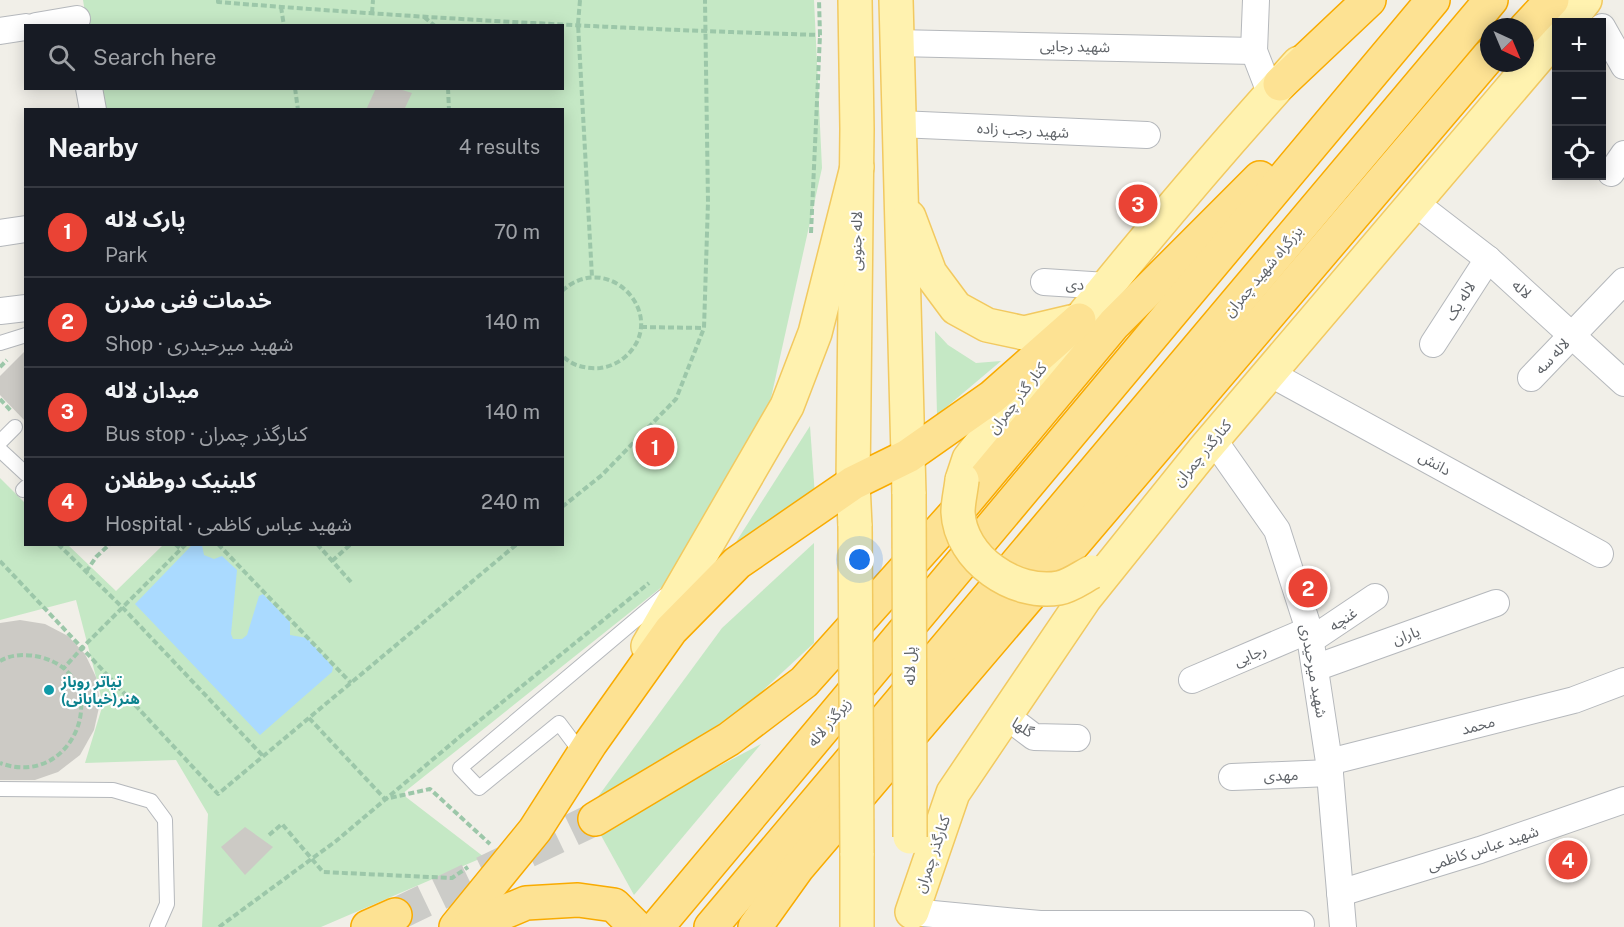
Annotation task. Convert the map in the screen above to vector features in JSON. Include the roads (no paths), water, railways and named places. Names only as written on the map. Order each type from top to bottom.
[{"type":"highway","points":[[1266,74],[1369,0]]},
{"type":"highway","name":"بزرگراه شهید چمران","points":[[711,927],[1491,0]]},
{"type":"highway","points":[[1519,18],[1533,0]]},
{"type":"highway","points":[[1534,19],[1552,0]]},
{"type":"highway","points":[[595,819],[729,739],[804,682],[962,507],[1114,324],[1425,9]]},
{"type":"highway","name":"زیرگذر لاله","points":[[657,927],[1425,9]]},
{"type":"highway","points":[[756,927],[798,867],[1480,67]]},
{"type":"highway","points":[[1379,185],[1485,72]]},
{"type":"highway","points":[[456,927],[535,830],[586,750],[671,630],[737,563],[853,483],[908,456],[992,397],[1079,320]]},
{"type":"highway","points":[[469,927],[526,903],[578,900],[625,916]]},
{"type":"main road","name":"لاله جنوبی","points":[[855,0],[857,168],[853,483],[857,927]]},
{"type":"main road","points":[[896,0],[908,456]]},
{"type":"main road","points":[[900,191],[930,273],[956,308],[987,325],[1024,333],[1079,320],[1266,74],[1357,0]]},
{"type":"main road","points":[[1571,18],[1585,0]]},
{"type":"main road","name":"کنارگذر چمران","points":[[912,920],[952,793],[1084,598],[1213,439],[1552,42]]},
{"type":"main road","points":[[586,750],[673,576],[787,406],[814,333],[857,168]]},
{"type":"main road","name":"کنار گذر چمران","points":[[1079,320],[969,459],[962,480],[958,513],[966,537],[979,559],[1000,576],[1030,588],[1059,588],[1092,573],[1139,531]]},
{"type":"main road","name":"پل لاله","points":[[908,456],[912,920]]},
{"type":"street","points":[[1256,0],[1266,74]]},
{"type":"street","points":[[1585,0],[1596,18]]},
{"type":"street","points":[[43,24],[76,15]]},
{"type":"street","points":[[0,31],[24,27]]},
{"type":"street","points":[[1606,34],[1624,66]]},
{"type":"street","name":"شهید رجایی","points":[[896,43],[1266,74]]},
{"type":"street","points":[[90,90],[93,108]]},
{"type":"street","name":"شهید رجب زاده","points":[[899,124],[1147,135]]},
{"type":"street","name":"لاله","points":[[1414,202],[1488,259],[1573,334],[1619,368]]},
{"type":"street","points":[[0,233],[24,229]]},
{"type":"street","name":"لاله یک","points":[[1433,344],[1488,259]]},
{"type":"street","name":"لاله سه","points":[[1532,378],[1624,281]]},
{"type":"street","name":"دی","points":[[1044,282],[1107,286]]},
{"type":"street","points":[[0,311],[24,309]]},
{"type":"street","name":"دانش","points":[[1269,373],[1600,554]]},
{"type":"street","name":"شهید میرحیدری","points":[[1213,439],[1277,530],[1310,635],[1329,768],[1343,927]]},
{"type":"street","name":"غنچه","points":[[1310,635],[1375,597]]},
{"type":"street","name":"یاران","points":[[1315,668],[1496,603]]},
{"type":"street","name":"رجایی","points":[[1191,680],[1310,635]]},
{"type":"street","name":"محمد","points":[[1329,768],[1574,700],[1624,681]]},
{"type":"street","name":"گلها","points":[[1005,715],[1034,737],[1077,738]]},
{"type":"street","name":"مهدی","points":[[1232,777],[1329,768]]},
{"type":"street","name":"شهید عباس کاظمی","points":[[1340,893],[1480,850],[1624,800]]},
{"type":"street","points":[[912,920],[1040,924],[1301,924]]},
{"type":"lane","points":[[0,344],[24,336]]},
{"type":"lane","points":[[0,442],[15,427]]},
{"type":"lane","points":[[0,450],[24,472]]},
{"type":"lane","points":[[586,750],[559,723],[479,788],[460,768],[673,576]]},
{"type":"lane","points":[[0,789],[113,790],[151,801],[165,820],[167,904],[158,927]]},
{"type":"water","points":[[191,546],[202,546],[204,555],[214,559],[222,556],[237,570],[231,634],[233,639],[242,639],[247,635],[259,596],[263,594],[290,622],[290,635],[307,638],[333,667],[332,672],[260,735],[135,604]]},
{"type":"tunnel","points":[[395,915],[595,819]]},
{"type":"place","name":"میدان لاله","points":[[1138,204]]},
{"type":"place","name":"پارک لاله","points":[[655,447]]},
{"type":"place","name":"خدمات فنی مدرن","points":[[1308,588]]},
{"type":"place","name":"تیاتر روباز هنر(خیابانی)","points":[[49,690]]},
{"type":"place","name":"کلینیک دوطفلان","points":[[1568,860]]}]
